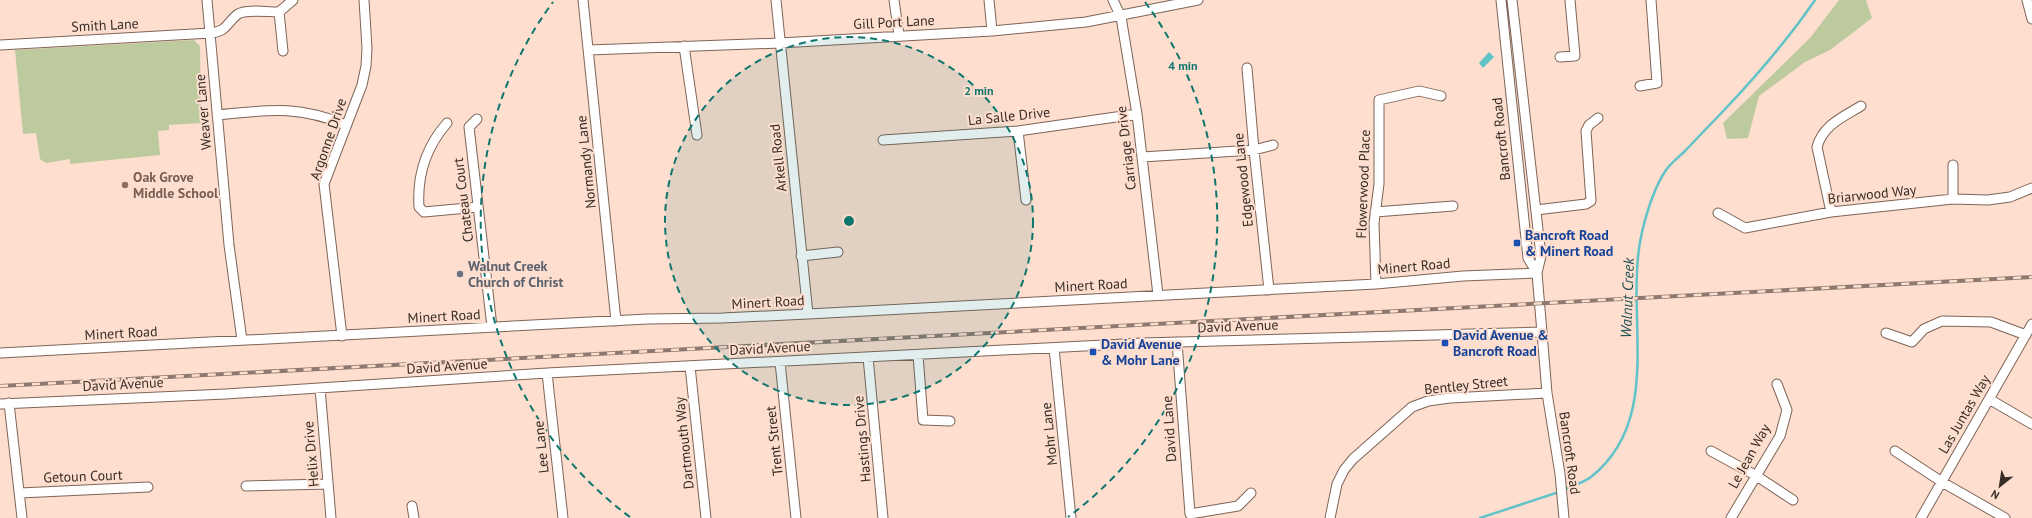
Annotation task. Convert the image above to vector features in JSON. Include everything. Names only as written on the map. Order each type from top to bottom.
[{"type":"street","name":"Weaver Lane","points":[[207,0],[229,245],[242,340]]},
{"type":"street","points":[[211,34],[226,29],[238,14],[254,11],[278,12],[293,0]]},
{"type":"street","name":"Argonne Drive","points":[[342,336],[324,184],[362,85],[366,66],[367,48],[364,0]]},
{"type":"street","name":"Normandy Lane","points":[[583,0],[616,321]]},
{"type":"street","name":"Arkell Road","points":[[776,0],[808,314]]},
{"type":"street","points":[[894,0],[899,35]]},
{"type":"street","points":[[989,0],[992,31]]},
{"type":"street","name":"Carriage Drive","points":[[1113,0],[1121,17],[1137,114],[1158,295]]},
{"type":"street","name":"Gill Port Lane","points":[[589,50],[780,43],[899,35],[992,31],[1121,17],[1198,0]]},
{"type":"street","name":"Bancroft Road","points":[[1501,0],[1528,258],[1537,273]]},
{"type":"street","name":"Bancroft Road","points":[[1512,0],[1541,256],[1537,273],[1547,393],[1560,474],[1564,518]]},
{"type":"street","points":[[1560,57],[1575,56],[1570,0]]},
{"type":"street","points":[[1640,86],[1657,83],[1650,0]]},
{"type":"street","points":[[2027,0],[2032,19]]},
{"type":"street","points":[[278,12],[283,51]]},
{"type":"street","name":"Smith Lane","points":[[0,45],[211,34]]},
{"type":"street","points":[[684,46],[697,135]]},
{"type":"street","name":"Edgewood Lane","points":[[1247,68],[1269,290]]},
{"type":"street","name":"Flowerwood Place","points":[[1376,284],[1375,212],[1379,184],[1379,100],[1419,91],[1441,96]]},
{"type":"street","points":[[1831,212],[1817,147],[1818,142],[1825,130],[1831,124],[1861,106]]},
{"type":"street","points":[[217,115],[272,110],[294,110],[315,113],[346,125]]},
{"type":"street","name":"La Salle Drive","points":[[883,140],[1018,131],[1137,114]]},
{"type":"street","points":[[1536,210],[1586,204],[1591,201],[1586,131],[1589,125],[1598,118]]},
{"type":"street","name":"Chateau Court","points":[[477,119],[469,127],[492,327]]},
{"type":"street","points":[[447,123],[436,135],[422,164],[418,189],[419,207],[424,212],[478,207]]},
{"type":"street","points":[[1018,131],[1026,200]]},
{"type":"street","points":[[1142,158],[1254,150],[1273,145]]},
{"type":"street","points":[[1953,165],[1953,199]]},
{"type":"street","name":"Briarwood Way","points":[[1718,213],[1745,228],[1831,212],[1953,199],[1988,200],[2010,197],[2032,188]]},
{"type":"street","points":[[1375,212],[1453,206]]},
{"type":"street","points":[[801,256],[838,252]]},
{"type":"street","name":"Minert Road","points":[[0,353],[616,321],[808,314],[1376,284],[1463,276],[1537,273]]},
{"type":"street","points":[[1886,333],[1912,342],[1924,329],[1942,321],[1956,321],[1991,322],[2026,335]]},
{"type":"street","name":"Las Juntas Way","points":[[1921,518],[2032,324]]},
{"type":"street","name":"David Avenue","points":[[5,404],[320,388],[547,373],[1177,342],[1241,342],[1334,337],[1542,332]]},
{"type":"street","name":"David Lane","points":[[1177,342],[1190,514],[1238,506],[1251,493]]},
{"type":"street","name":"Mohr Lane","points":[[1054,348],[1071,518]]},
{"type":"street","points":[[918,355],[923,420],[950,421]]},
{"type":"street","name":"Hastings Drive","points":[[868,357],[883,518]]},
{"type":"street","name":"Trent Street","points":[[780,362],[796,518]]},
{"type":"street","name":"Dartmouth Way","points":[[690,366],[706,518]]},
{"type":"street","name":"Lee Lane","points":[[547,373],[562,518]]},
{"type":"street","name":"Le Jean Way","points":[[1731,518],[1755,475],[1780,436],[1787,410],[1777,384]]},
{"type":"street","name":"Helix Drive","points":[[320,388],[331,518]]},
{"type":"street","name":"Bentley Street","points":[[1330,518],[1337,484],[1344,470],[1358,454],[1412,407],[1428,401],[1450,398],[1547,393]]},
{"type":"street","points":[[1989,399],[2032,424]]},
{"type":"street","points":[[5,404],[20,493],[22,518]]},
{"type":"street","points":[[1711,451],[1755,475],[1793,500]]},
{"type":"street","points":[[1895,451],[1942,482],[2005,518]]},
{"type":"street","points":[[246,486],[328,484]]},
{"type":"street","name":"Getoun Court","points":[[20,493],[148,487]]},
{"type":"street","points":[[412,506],[414,518]]},
{"type":"green space","points":[[1839,0],[1866,0],[1872,18],[1830,50],[1805,62],[1759,96],[1748,138],[1727,139],[1723,123],[1810,38]]},
{"type":"green space","points":[[194,40],[200,46],[201,123],[169,125],[169,130],[158,131],[160,155],[70,164],[70,159],[46,163],[40,159],[36,133],[23,134],[15,50]]},
{"type":"water","points":[[1489,52],[1494,57],[1483,68],[1479,63]]},
{"type":"waterway","name":"Walnut Creek","points":[[1563,490],[1581,483],[1591,477],[1614,453],[1628,425],[1635,394],[1638,362],[1637,263],[1644,224],[1651,200],[1658,184],[1670,165],[1722,113],[1762,68],[1795,28],[1815,0]]},
{"type":"waterway","name":"Walnut Creek","points":[[1480,518],[1559,492]]},
{"type":"railway","points":[[0,386],[2032,277]]},
{"type":"place","name":"Oak Grove Middle School","points":[[125,185]]},
{"type":"place","name":"Bancroft Road & Minert Road","points":[[1517,243]]},
{"type":"place","name":"Walnut Creek Church of Christ","points":[[460,274]]},
{"type":"place","name":"David Avenue & Bancroft Road","points":[[1445,343]]},
{"type":"place","name":"David Avenue & Mohr Lane","points":[[1093,352]]}]
